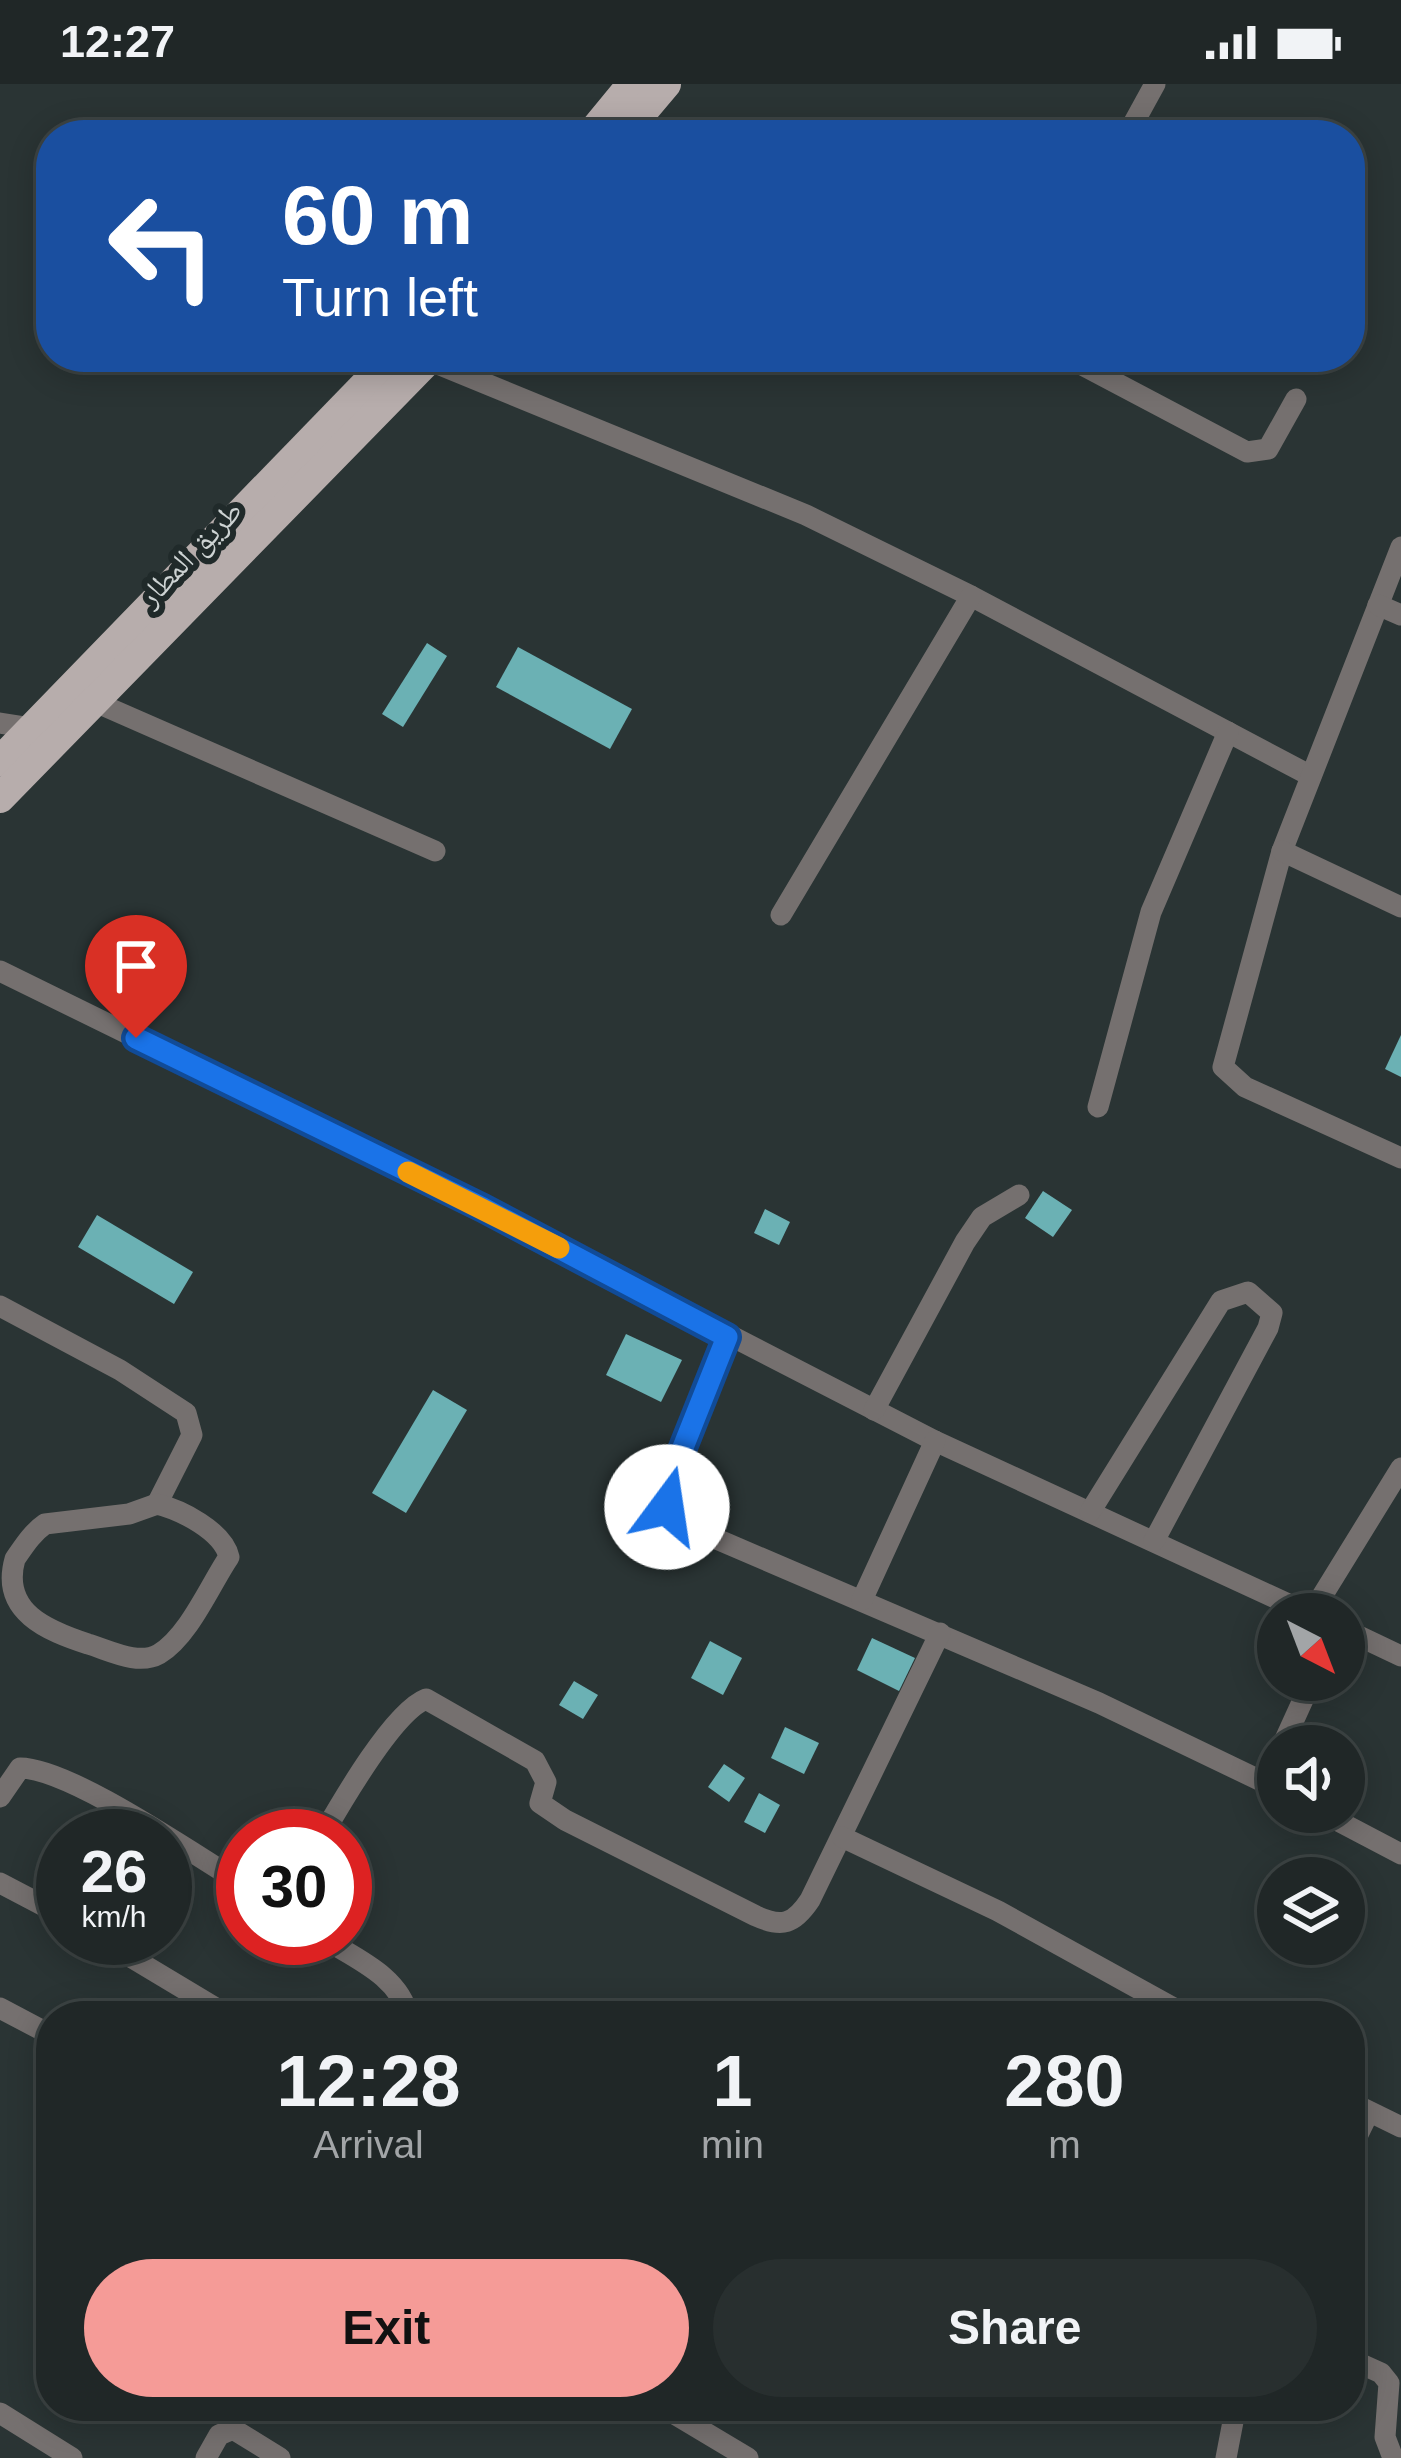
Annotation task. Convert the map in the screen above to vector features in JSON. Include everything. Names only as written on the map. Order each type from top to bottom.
[{"type":"main road","points":[[602,120],[632,84]]},
{"type":"main road","points":[[636,120],[666,84]]},
{"type":"main road","name":"طريق المطار","points":[[0,798],[95,702],[275,499],[380,372]]},
{"type":"main road","name":"طريق المطار","points":[[0,761],[415,372]]},
{"type":"street","points":[[1135,120],[1155,84]]},
{"type":"street","points":[[464,372],[765,497],[971,596],[1311,776]]},
{"type":"street","points":[[1095,372],[1247,452],[1268,449],[1296,398]]},
{"type":"street","points":[[1401,547],[1282,851],[1223,1067],[1245,1087],[1401,1158]]},
{"type":"street","points":[[781,915],[971,596]]},
{"type":"street","points":[[1378,605],[1401,615]]},
{"type":"street","points":[[95,702],[435,851]]},
{"type":"street","points":[[0,723],[32,728]]},
{"type":"street","points":[[1098,1107],[1162,880],[1228,732]]},
{"type":"street","points":[[1282,851],[1401,907]]},
{"type":"street","points":[[0,971],[483,1208],[935,1441],[1266,1593]]},
{"type":"street","points":[[874,1411],[964,1242],[982,1216],[1018,1196]]},
{"type":"street","points":[[1090,1512],[1221,1301],[1248,1292],[1272,1313],[1268,1328],[1154,1540]]},
{"type":"street","points":[[0,1306],[120,1370],[185,1413],[192,1435],[157,1504],[130,1514],[45,1524],[5,1574],[4,1590],[13,1608],[24,1620],[63,1636],[131,1658],[158,1655],[172,1643],[229,1557],[220,1539],[174,1508],[157,1504]]},
{"type":"street","points":[[727,1337],[674,1470],[667,1507],[684,1525],[940,1633],[1257,1779]]},
{"type":"street","points":[[862,1600],[935,1441]]},
{"type":"street","points":[[1324,1593],[1401,1468]]},
{"type":"street","points":[[339,1809],[410,1708],[426,1699],[536,1761],[546,1782],[541,1803],[551,1811],[781,1925],[802,1913],[940,1633]]},
{"type":"street","points":[[1365,1640],[1401,1656]]},
{"type":"street","points":[[0,1797],[20,1768],[43,1772],[216,1869]]},
{"type":"street","points":[[1360,1833],[1401,1855]]},
{"type":"street","points":[[842,1837],[998,1911],[1161,2001]]},
{"type":"street","points":[[0,1882],[36,1901]]},
{"type":"street","points":[[144,1965],[204,2001]]},
{"type":"street","points":[[364,1965],[399,1991],[403,2001]]},
{"type":"street","points":[[0,2008],[36,2027]]},
{"type":"street","points":[[1365,2110],[1401,2127]]},
{"type":"street","points":[[1365,2366],[1382,2373],[1389,2384],[1385,2437],[1393,2458]]},
{"type":"street","points":[[0,2413],[72,2458]]},
{"type":"street","points":[[687,2421],[748,2458]]},
{"type":"street","points":[[1226,2458],[1233,2421]]},
{"type":"street","points":[[206,2458],[219,2435],[233,2429],[280,2458]]},
{"type":"building","points":[[427,643],[447,656],[403,727],[382,714]]},
{"type":"building","points":[[518,647],[632,709],[610,749],[496,687]]},
{"type":"building","points":[[1401,1035],[1401,1077],[1385,1069]]},
{"type":"building","points":[[1043,1191],[1072,1210],[1053,1237],[1025,1218]]},
{"type":"building","points":[[765,1209],[790,1222],[779,1245],[754,1233]]},
{"type":"building","points":[[97,1215],[193,1272],[174,1304],[78,1247]]},
{"type":"building","points":[[626,1334],[682,1360],[661,1402],[606,1375]]},
{"type":"building","points":[[433,1390],[467,1410],[406,1513],[372,1493]]},
{"type":"building","points":[[872,1638],[915,1658],[899,1691],[857,1670]]},
{"type":"building","points":[[710,1641],[742,1658],[723,1695],[691,1678]]},
{"type":"building","points":[[574,1681],[598,1695],[583,1719],[559,1705]]},
{"type":"building","points":[[785,1727],[819,1743],[804,1774],[771,1758]]},
{"type":"building","points":[[724,1764],[745,1778],[729,1802],[708,1787]]},
{"type":"building","points":[[759,1793],[780,1805],[765,1833],[744,1822]]},
{"type":"slow traffic","points":[[408,1172],[559,1248]]},
{"type":"route","points":[[136,1038],[483,1208],[727,1337],[674,1470],[667,1507]]}]
